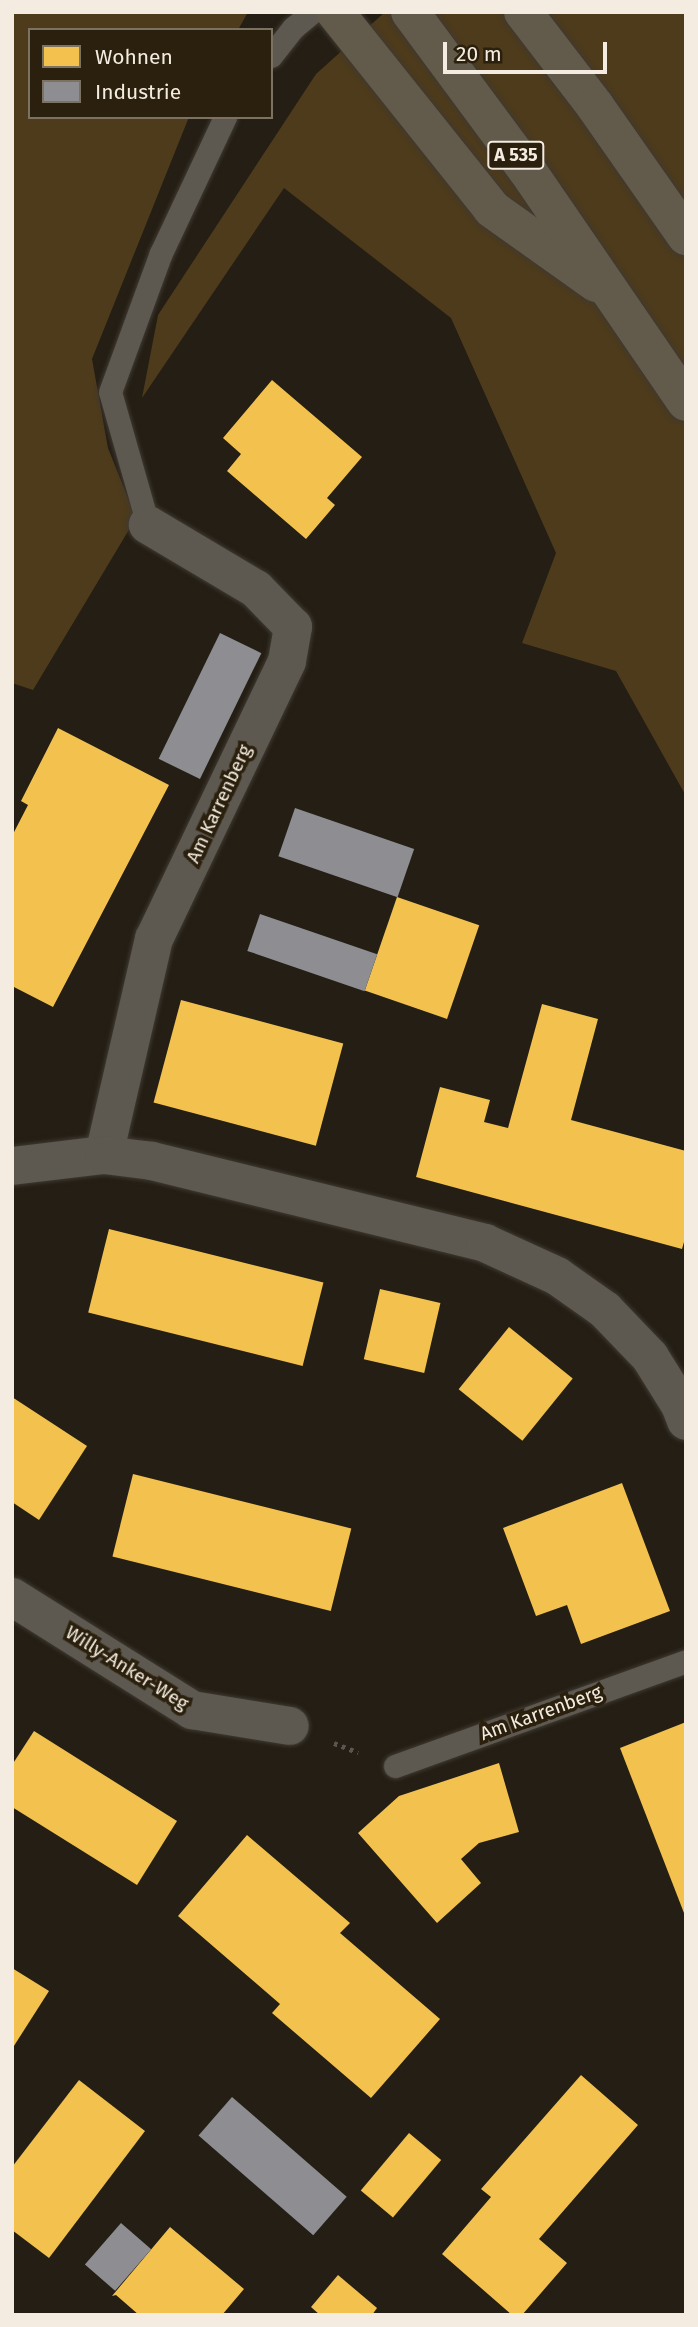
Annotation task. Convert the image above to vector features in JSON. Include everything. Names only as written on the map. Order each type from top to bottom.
[{"type":"highway","name":"A 535","points":[[410,12],[618,299],[686,401]]},
{"type":"highway","points":[[523,12],[595,106],[686,236]]},
{"type":"highway","points":[[343,23],[492,209],[618,299]]},
{"type":"street","name":"Am Karrenberg","points":[[104,1155],[154,939],[287,661],[293,626],[256,589],[148,525]]},
{"type":"street","points":[[12,1166],[104,1155],[152,1161],[485,1243],[557,1276],[605,1310],[650,1357],[680,1405],[686,1422]]},
{"type":"street","name":"Willy-Anker-Weg","points":[[12,1597],[192,1710],[290,1726]]},
{"type":"lane","points":[[273,53],[292,28],[312,12]]},
{"type":"lane","points":[[148,525],[110,392],[161,253],[224,119]]},
{"type":"lane","name":"Am Karrenberg","points":[[396,1766],[686,1661]]},
{"type":"path","points":[[290,1726],[396,1766]]},
{"type":"shaded area","points":[[12,12],[248,12],[239,28],[28,28],[28,119],[188,119],[92,359],[108,448],[136,518],[33,690],[12,683]]},
{"type":"shaded area","points":[[385,12],[686,12],[686,796],[616,671],[522,643],[556,553],[451,318],[284,188],[142,398],[158,315],[316,74]]},
{"type":"building: Wohnen","points":[[272,380],[362,457],[327,498],[335,505],[306,539],[227,471],[241,454],[223,438]]},
{"type":"building: Wohnen","points":[[58,728],[169,785],[53,1007],[12,986],[12,836],[28,805],[21,801]]},
{"type":"building: Wohnen","points":[[397,897],[479,925],[447,1019],[365,991]]},
{"type":"building: Wohnen","points":[[181,1000],[343,1043],[316,1146],[154,1102]]},
{"type":"building: Wohnen","points":[[542,1004],[598,1019],[571,1120],[686,1151],[686,1235],[682,1249],[416,1177],[440,1087],[490,1100],[484,1122],[508,1128]]},
{"type":"building: Wohnen","points":[[109,1229],[323,1282],[303,1366],[88,1312]]},
{"type":"building: Wohnen","points":[[380,1289],[440,1303],[424,1373],[364,1359]]},
{"type":"building: Wohnen","points":[[509,1327],[573,1379],[522,1441],[459,1389]]},
{"type":"building: Wohnen","points":[[12,1397],[87,1446],[39,1520],[12,1502]]},
{"type":"building: Wohnen","points":[[133,1474],[351,1528],[331,1611],[112,1556]]},
{"type":"building: Wohnen","points":[[622,1483],[670,1611],[581,1644],[567,1605],[536,1616],[503,1528]]},
{"type":"building: Wohnen","points":[[686,1722],[686,1912],[684,1913],[620,1748]]},
{"type":"building: Wohnen","points":[[34,1731],[177,1821],[137,1885],[12,1807],[12,1765]]},
{"type":"building: Wohnen","points":[[499,1763],[519,1832],[479,1843],[461,1859],[481,1883],[437,1923],[358,1833],[399,1796]]},
{"type":"building: Wohnen","points":[[247,1835],[350,1923],[340,1933],[440,2019],[371,2098],[272,2013],[280,2004],[178,1916]]},
{"type":"building: Wohnen","points":[[12,1968],[49,1991],[12,2049]]},
{"type":"building: Wohnen","points":[[581,2075],[638,2125],[539,2239],[567,2263],[522,2315],[512,2315],[442,2254],[491,2197],[481,2189]]},
{"type":"building: Wohnen","points":[[79,2080],[145,2131],[49,2258],[12,2230],[12,2167]]},
{"type":"building: Wohnen","points":[[409,2133],[441,2160],[393,2217],[361,2190]]},
{"type":"building: Wohnen","points":[[170,2227],[244,2289],[222,2315],[139,2315],[116,2295],[112,2296]]},
{"type":"building: Wohnen","points":[[338,2275],[377,2308],[372,2315],[320,2315],[311,2307]]},
{"type":"building: Industrie","points":[[220,633],[261,653],[200,779],[159,759]]},
{"type":"building: Industrie","points":[[295,808],[414,849],[398,897],[278,856]]},
{"type":"building: Industrie","points":[[260,914],[377,954],[365,991],[247,951]]},
{"type":"building: Industrie","points":[[232,2097],[347,2197],[313,2235],[199,2135]]},
{"type":"building: Industrie","points":[[121,2223],[151,2249],[115,2291],[85,2265]]}]
